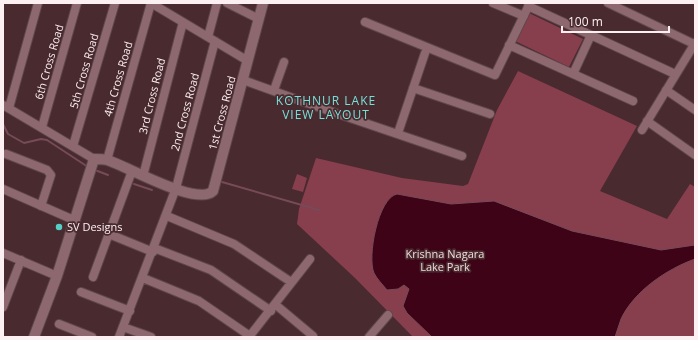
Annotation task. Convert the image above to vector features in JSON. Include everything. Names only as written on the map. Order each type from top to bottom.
[{"type":"street","points":[[34,337],[76,221],[94,159],[6,106],[38,3]]},
{"type":"street","name":"6th Cross Road","points":[[42,127],[77,3]]},
{"type":"street","name":"5th Cross Road","points":[[73,146],[115,3]]},
{"type":"street","points":[[151,3],[248,61]]},
{"type":"street","name":"4th Cross Road","points":[[107,160],[151,3]]},
{"type":"street","name":"2nd Cross Road","points":[[119,337],[167,216],[176,188],[212,39],[217,3]]},
{"type":"street","points":[[227,3],[259,19]]},
{"type":"street","name":"1st Cross Road","points":[[94,159],[107,160],[143,176],[198,195],[209,195],[215,189],[263,3]]},
{"type":"street","points":[[492,3],[524,16]]},
{"type":"street","points":[[608,3],[695,44],[675,74],[642,130]]},
{"type":"street","points":[[365,22],[495,75],[529,4],[675,74]]},
{"type":"street","name":"3rd Cross Road","points":[[143,176],[183,22]]},
{"type":"street","points":[[573,74],[591,35]]},
{"type":"street","points":[[510,45],[633,101]]},
{"type":"street","points":[[398,134],[425,52]]},
{"type":"street","points":[[274,90],[284,62]]},
{"type":"street","points":[[243,80],[462,156]]},
{"type":"street","points":[[414,88],[490,114]]},
{"type":"street","points":[[666,90],[695,110]]},
{"type":"street","points":[[647,121],[695,155]]},
{"type":"street","points":[[6,154],[46,170],[51,175],[41,206]]},
{"type":"street","points":[[94,276],[132,171]]},
{"type":"street","points":[[3,189],[76,221]]},
{"type":"street","points":[[167,216],[234,244],[291,282]]},
{"type":"street","points":[[109,234],[211,270],[273,308],[313,336]]},
{"type":"street","points":[[3,252],[57,276]]},
{"type":"street","points":[[143,278],[199,301],[250,336],[310,259]]},
{"type":"street","points":[[3,307],[6,291],[21,260]]},
{"type":"street","points":[[81,292],[130,311]]},
{"type":"street","points":[[369,337],[388,315]]},
{"type":"street","points":[[59,324],[92,337]]},
{"type":"street","points":[[123,327],[151,337]]},
{"type":"green space","points":[[529,13],[583,39],[569,67],[515,41]]},
{"type":"green space","name":"Krishna Nagara Lake Park","points":[[518,71],[637,126],[600,191],[667,219],[690,184],[695,187],[695,337],[413,337],[355,278],[297,224],[299,209],[316,158],[402,178],[463,186],[468,184],[497,110]]},
{"type":"green space","points":[[297,174],[307,178],[303,192],[292,189]]},
{"type":"shaded area","name":"Krishna Nagara Lake Park","points":[[397,194],[451,204],[494,201],[572,231],[661,250],[695,245],[695,259],[673,269],[652,282],[643,290],[634,299],[621,319],[615,337],[432,337],[407,313],[403,306],[409,289],[404,285],[398,289],[387,290],[378,280],[372,265],[373,242],[380,217],[384,206],[390,198]]},
{"type":"waterway","points":[[3,124],[8,134],[24,143],[41,139],[47,140],[88,167]]},
{"type":"waterway","points":[[95,170],[108,175]]},
{"type":"waterway","points":[[222,182],[319,210]]},
{"type":"waterway","points":[[134,184],[152,190]]},
{"type":"place","name":"SV Designs","points":[[59,227]]},
{"type":"district","name":"KOTHNUR LAKE VIEW LAYOUT","points":[[326,108]]}]
